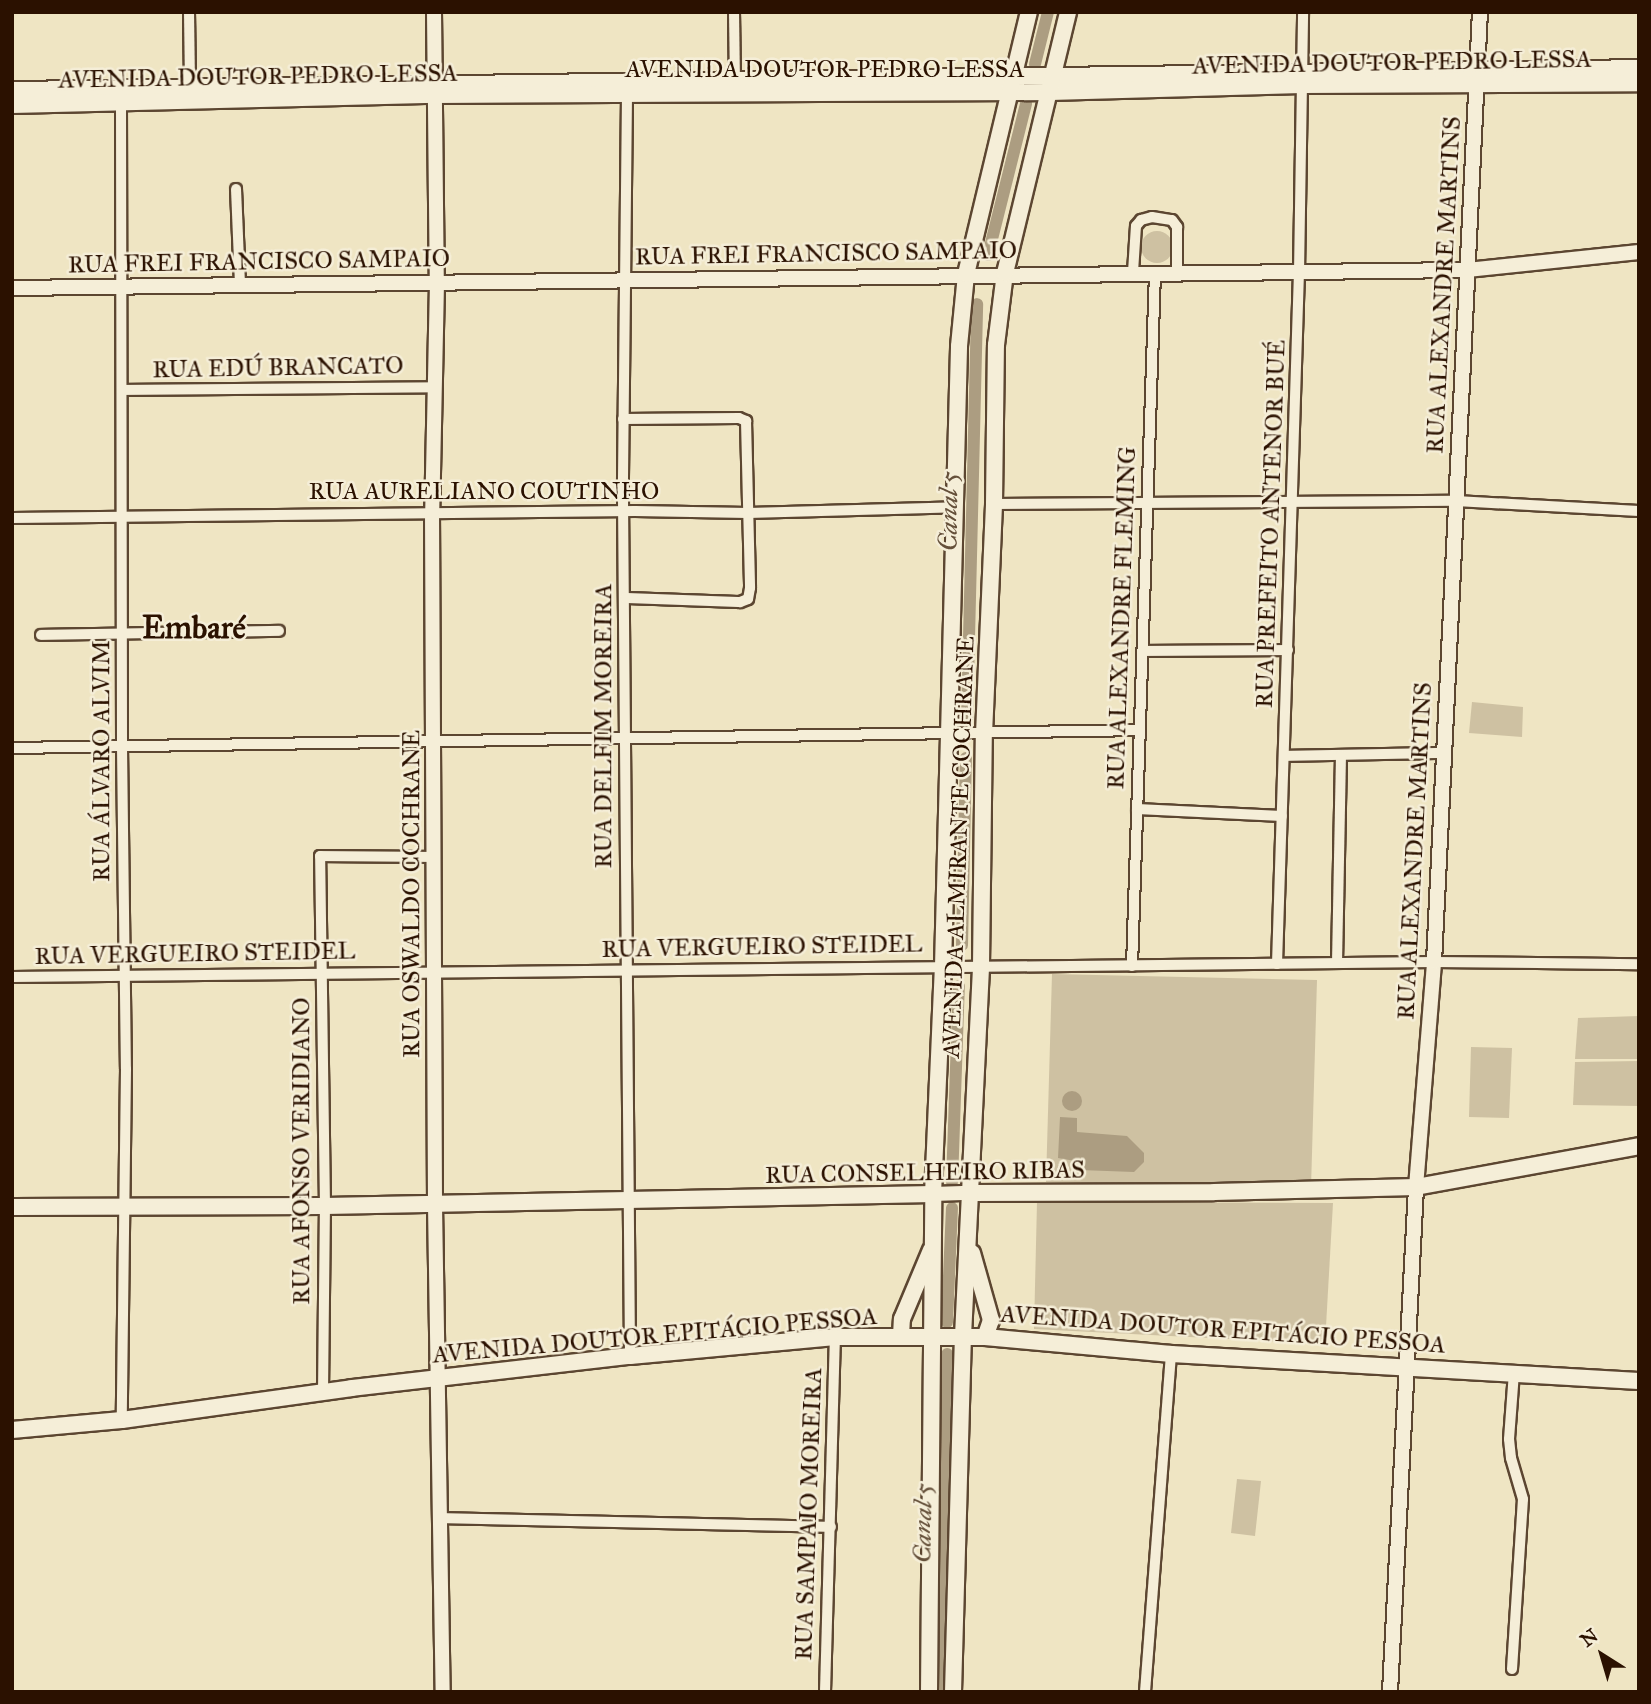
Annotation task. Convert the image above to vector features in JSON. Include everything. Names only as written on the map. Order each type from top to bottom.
[{"type":"main road","name":"AVENIDA ALMIRANTE COCHRANE","points":[[953,1692],[948,1336],[934,1242],[946,967],[959,346],[968,274],[1029,12]]},
{"type":"main road","name":"AVENIDA ALMIRANTE COCHRANE","points":[[929,1692],[948,1336],[968,1240],[978,966],[981,734],[994,504],[996,345],[1001,274],[1050,92],[1068,12]]},
{"type":"main road","name":"AVENIDA DOUTOR PEDRO LESSA","points":[[1477,77],[1639,68]]},
{"type":"main road","name":"AVENIDA DOUTOR PEDRO LESSA","points":[[12,106],[436,89],[1014,75],[1477,77],[1639,83]]},
{"type":"main road","name":"AVENIDA DOUTOR PEDRO LESSA","points":[[12,90],[190,87],[436,89],[627,95],[1050,92],[1302,78]]},
{"type":"main road","name":"RUA CONSELHEIRO RIBAS","points":[[968,1193],[1214,1192],[1416,1187],[1639,1146]]},
{"type":"main road","name":"RUA CONSELHEIRO RIBAS","points":[[12,1207],[125,1209],[435,1205],[936,1194]]},
{"type":"main road","points":[[968,1240],[991,1320],[985,1337]]},
{"type":"main road","points":[[901,1336],[902,1319],[934,1242]]},
{"type":"main road","name":"AVENIDA DOUTOR EPITÁCIO PESSOA","points":[[12,1430],[122,1420],[630,1356],[835,1337],[985,1337],[1171,1354],[1639,1381]]},
{"type":"street","points":[[189,12],[190,87]]},
{"type":"street","name":"RUA OSWALDO COCHRANE","points":[[434,12],[437,283],[432,513],[435,1205],[440,1380],[443,1692]]},
{"type":"street","points":[[734,12],[734,80]]},
{"type":"street","name":"RUA PREFEITO ANTENOR BUÉ","points":[[1277,964],[1293,502],[1303,12]]},
{"type":"street","name":"RUA ALEXANDRE MARTINS","points":[[1390,1692],[1416,1187],[1434,962],[1480,12]]},
{"type":"street","name":"RUA DELFIM MOREIRA","points":[[627,95],[623,511],[627,739],[627,1202],[630,1356]]},
{"type":"street","name":"RUA ÁLVARO ALVIM","points":[[121,102],[121,747],[125,975],[122,1420]]},
{"type":"street","points":[[236,189],[240,285]]},
{"type":"street","points":[[1133,272],[1136,226],[1141,220],[1152,217],[1172,220],[1177,227],[1177,272]]},
{"type":"street","name":"RUA FREI FRANCISCO SAMPAIO","points":[[12,288],[968,274],[1468,270],[1639,253]]},
{"type":"street","name":"RUA ALEXANDRE FLEMING","points":[[1132,966],[1143,651],[1145,503],[1155,272]]},
{"type":"street","name":"RUA EDÚ BRANCATO","points":[[122,390],[435,387]]},
{"type":"street","points":[[623,419],[739,418],[746,421],[748,513],[748,599],[740,602],[625,598]]},
{"type":"street","points":[[994,504],[1456,501],[1639,512]]},
{"type":"street","name":"RUA AURELIANO COUTINHO","points":[[12,518],[623,511],[748,513],[957,507]]},
{"type":"street","points":[[41,635],[279,631]]},
{"type":"street","points":[[1143,651],[1288,650]]},
{"type":"street","points":[[12,748],[1140,730]]},
{"type":"street","points":[[1285,756],[1444,753]]},
{"type":"street","points":[[1337,963],[1341,755]]},
{"type":"street","points":[[1137,809],[1282,816]]},
{"type":"street","name":"RUA AFONSO VERIDIANO","points":[[323,1393],[325,1206],[320,856],[434,857]]},
{"type":"street","name":"RUA VERGUEIRO STEIDEL","points":[[12,977],[1434,962],[1639,964]]},
{"type":"street","name":"RUA CONSELHEIRO RIBAS","points":[[936,1194],[968,1193]]},
{"type":"street","name":"RUA SAMPAIO MOREIRA","points":[[825,1692],[835,1337]]},
{"type":"street","points":[[1145,1692],[1171,1354]]},
{"type":"street","points":[[1512,1669],[1523,1499],[1511,1458],[1509,1438],[1514,1373]]},
{"type":"street","points":[[442,1518],[831,1527]]},
{"type":"shaded area","points":[[1157,231],[1168,236],[1173,247],[1168,258],[1157,263],[1146,258],[1141,247],[1146,236]]},
{"type":"shaded area","points":[[1472,702],[1523,707],[1522,737],[1469,733]]},
{"type":"shaded area","points":[[1052,974],[1317,980],[1311,1188],[1046,1182]]},
{"type":"shaded area","points":[[1639,1016],[1639,1059],[1575,1059],[1578,1018]]},
{"type":"shaded area","points":[[1471,1047],[1512,1048],[1509,1118],[1469,1117]]},
{"type":"shaded area","points":[[1639,1061],[1639,1106],[1573,1105],[1575,1062]]},
{"type":"shaded area","points":[[1068,1091],[1076,1091],[1082,1101],[1076,1111],[1068,1111],[1062,1105],[1062,1097]]},
{"type":"shaded area","points":[[1060,1117],[1077,1118],[1077,1132],[1127,1136],[1144,1153],[1144,1162],[1134,1172],[1080,1170],[1075,1161],[1058,1158]]},
{"type":"shaded area","points":[[1037,1202],[1333,1203],[1325,1344],[1034,1329]]},
{"type":"shaded area","points":[[1237,1479],[1261,1481],[1255,1536],[1231,1533]]},
{"type":"waterway","name":"Canal 5","points":[[1035,64],[1048,12]]},
{"type":"waterway","name":"Canal 5","points":[[988,255],[1026,104]]},
{"type":"waterway","name":"Canal 5","points":[[967,720],[977,304]]},
{"type":"waterway","name":"Canal 5","points":[[962,945],[966,758]]},
{"type":"waterway","name":"Canal 5","points":[[952,1182],[959,986]]},
{"type":"waterway","name":"Canal 5","points":[[947,1322],[952,1208]]},
{"type":"waterway","name":"Canal 5","points":[[943,1692],[947,1354]]},
{"type":"district","name":"Embaré","points":[[194,628]]}]
